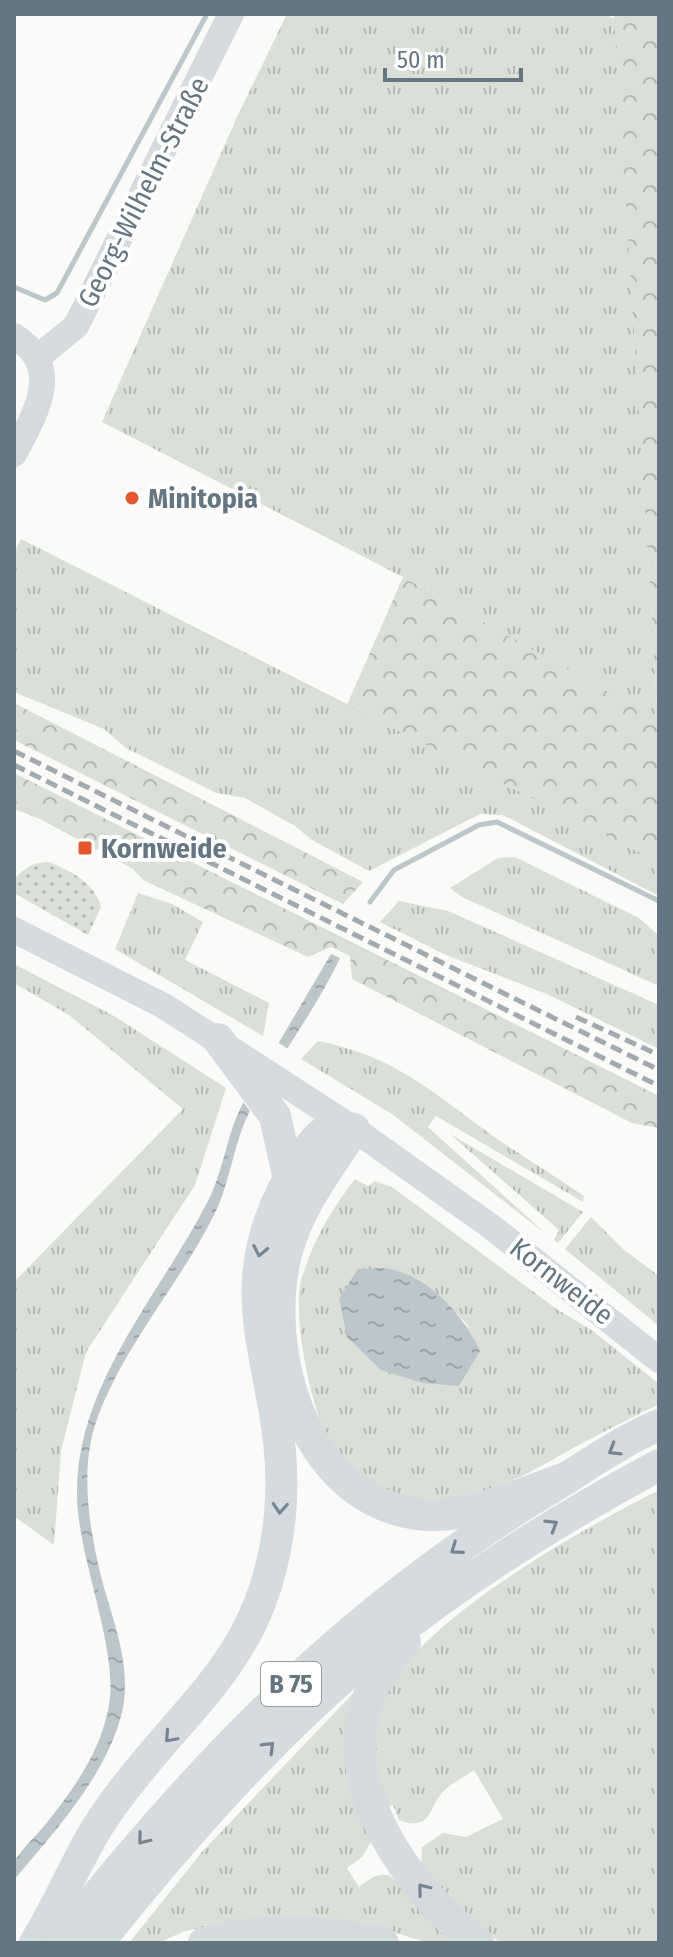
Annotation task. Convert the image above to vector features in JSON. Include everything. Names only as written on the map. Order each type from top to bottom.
[{"type":"highway","points":[[218,1039],[271,1088],[289,1179]]},
{"type":"highway","points":[[35,1943],[108,1810],[225,1671],[248,1632],[261,1596],[280,1514],[281,1459],[258,1333],[256,1283],[264,1236],[289,1179],[323,1132],[336,1126],[354,1129],[305,1205],[292,1234],[282,1272],[281,1309],[291,1387],[314,1443],[326,1462],[363,1493],[387,1505],[429,1515],[477,1507],[569,1477]]},
{"type":"highway","name":"B 75","points":[[59,1943],[173,1804],[279,1694],[360,1622],[424,1572],[569,1477],[659,1425]]},
{"type":"highway","name":"B 75","points":[[98,1943],[193,1827],[282,1734],[375,1651],[441,1600],[584,1505],[659,1465]]},
{"type":"highway","name":"B 75","points":[[441,1600],[391,1657],[371,1691],[365,1709],[361,1748],[369,1794],[391,1846],[433,1902],[478,1943]]},
{"type":"highway","points":[[204,1943],[279,1931],[335,1934],[383,1943]]},
{"type":"main road","name":"Georg-Wilhelm-Straße","points":[[14,454],[41,396],[27,347],[76,326],[231,14]]},
{"type":"main road","points":[[14,930],[122,983],[218,1039]]},
{"type":"main road","name":"Kornweide","points":[[271,1088],[354,1129],[493,1228],[659,1360]]},
{"type":"green space","points":[[287,14],[604,14],[615,19],[658,721],[403,577],[102,422],[237,117]]},
{"type":"green space","points":[[614,14],[659,14],[659,862],[347,705],[403,577],[658,720]]},
{"type":"green space","points":[[21,539],[659,862],[659,896],[503,815],[480,814],[369,871],[245,798],[216,793],[126,748],[104,729],[14,692],[14,553]]},
{"type":"green space","points":[[14,703],[363,882],[343,904],[14,740]]},
{"type":"green space","points":[[14,773],[659,1096],[659,1128],[632,1123],[352,979],[350,956],[331,947],[308,957],[143,880],[133,869],[38,818],[14,809]]},
{"type":"green space","points":[[515,857],[639,918],[659,936],[659,986],[462,897],[450,888],[498,858]]},
{"type":"green space","points":[[49,862],[88,884],[98,898],[101,907],[88,935],[14,893],[14,880],[21,872],[29,866]]},
{"type":"green space","points":[[138,893],[172,904],[203,922],[185,960],[269,1003],[263,1036],[115,949]]},
{"type":"green space","points":[[399,901],[448,911],[659,1005],[659,1049],[549,995],[446,955],[380,922]]},
{"type":"green space","points":[[14,964],[114,1016],[226,1088],[195,1185],[86,1352],[61,1451],[54,1545],[14,1516],[14,1282],[183,1109],[69,1015],[14,983]]},
{"type":"green space","points":[[318,1041],[367,1055],[408,1076],[584,1196],[583,1202],[436,1116],[428,1127],[546,1234],[392,1114],[301,1059]]},
{"type":"green space","points":[[450,1134],[583,1212],[558,1243],[554,1240],[559,1230]]},
{"type":"green space","points":[[355,1179],[368,1186],[375,1181],[392,1187],[558,1310],[593,1331],[659,1384],[659,1404],[516,1479],[478,1494],[437,1501],[408,1498],[364,1478],[332,1447],[317,1413],[299,1317],[305,1267],[323,1227]],"holes":[[[358,1269],[394,1272],[422,1283],[470,1328]]]},
{"type":"green space","points":[[591,1217],[623,1249],[659,1276],[659,1326],[565,1249]]},
{"type":"green space","points":[[659,1490],[659,1943],[501,1943],[472,1923],[421,1868],[422,1847],[443,1833],[466,1837],[503,1819],[474,1770],[445,1790],[423,1821],[409,1823],[399,1820],[393,1805],[386,1807],[377,1772],[374,1737],[378,1712],[393,1680],[421,1648],[457,1615],[543,1555]]},
{"type":"green space","points":[[360,1686],[371,1842],[362,1857],[347,1868],[359,1887],[380,1875],[393,1878],[455,1943],[428,1943],[371,1925],[251,1919],[185,1931],[158,1943],[129,1943],[202,1852]]},
{"type":"water","points":[[331,954],[340,958],[245,1122],[213,1217],[120,1368],[96,1422],[88,1461],[88,1503],[98,1565],[123,1661],[123,1708],[116,1732],[93,1778],[63,1821],[14,1880],[17,1858],[84,1771],[98,1742],[108,1710],[109,1662],[84,1549],[77,1496],[80,1455],[90,1416],[124,1342],[208,1201],[242,1105]]},
{"type":"water","points":[[386,1268],[405,1273],[432,1289],[455,1312],[480,1351],[459,1386],[423,1383],[381,1370],[347,1337],[339,1298],[358,1269]]},
{"type":"pier","points":[[276,1041],[291,1051],[253,1115],[241,1099]]},
{"type":"waterway","points":[[14,287],[45,300],[57,293],[207,14]]},
{"type":"waterway","points":[[370,902],[394,870],[479,825],[497,822],[659,901]]},
{"type":"railway","points":[[14,751],[659,1070]]},
{"type":"railway","points":[[14,765],[659,1086]]},
{"type":"railway","points":[[576,1017],[659,1055]]},
{"type":"place","name":"Minitopia","points":[[132,498]]},
{"type":"place","name":"Kornweide","points":[[85,848]]}]
